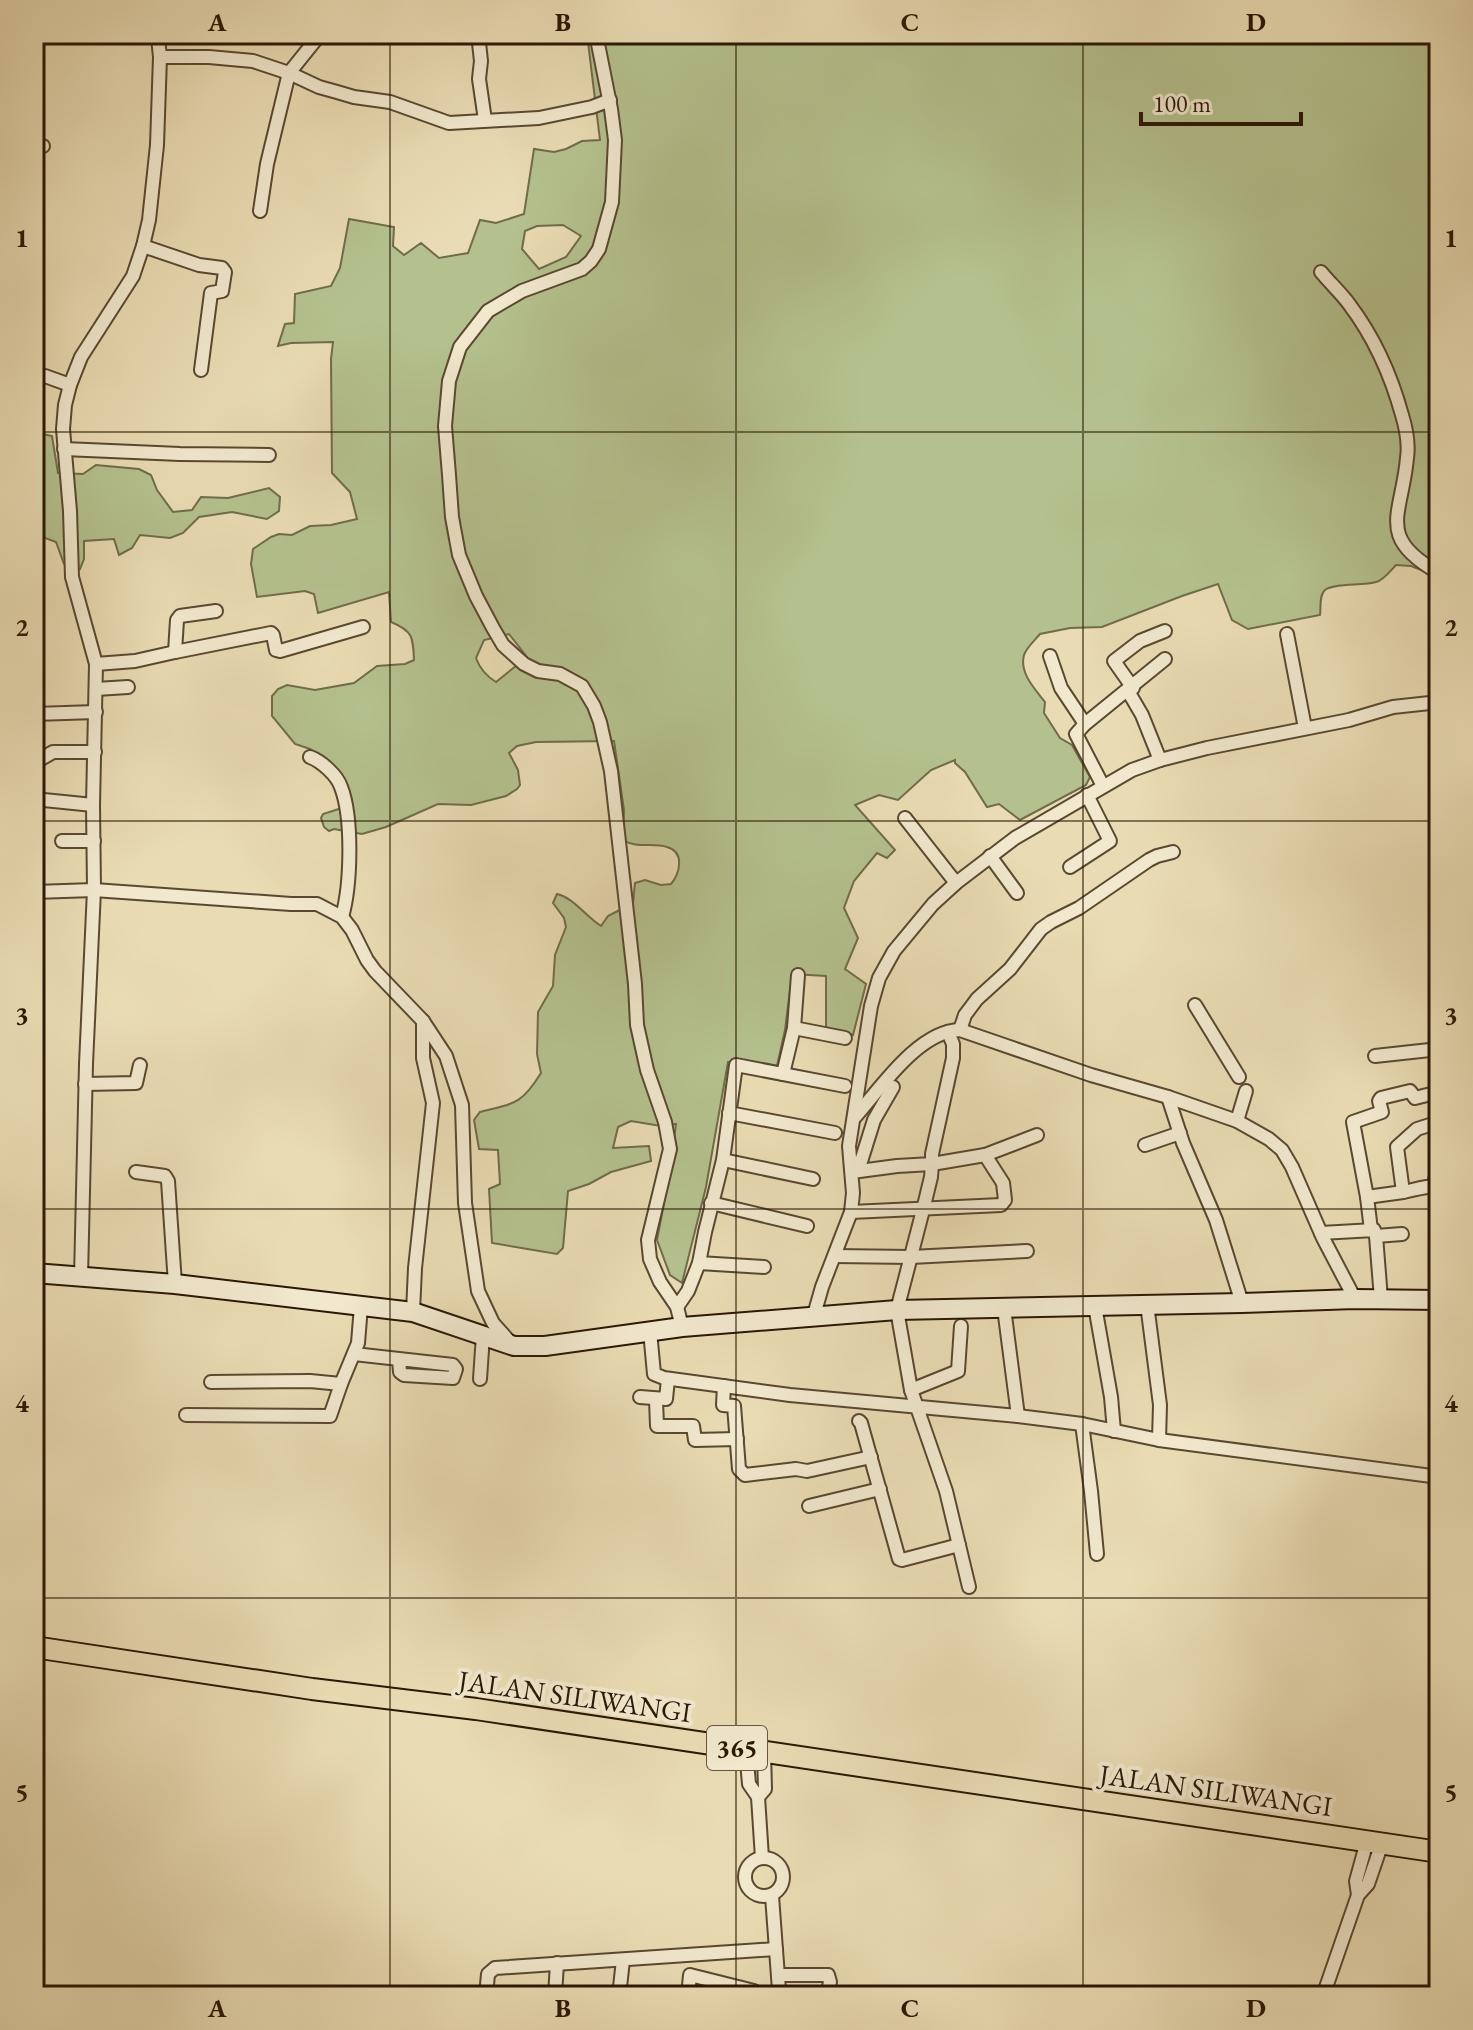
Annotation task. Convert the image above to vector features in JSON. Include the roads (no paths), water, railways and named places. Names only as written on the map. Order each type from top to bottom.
[{"type":"main road","points":[[34,1273],[175,1284],[413,1312],[514,1346],[545,1346],[682,1327],[897,1310],[1355,1299],[1439,1300]]},
{"type":"main road","name":"JALAN SILIWANGI","points":[[34,1647],[312,1689],[476,1709],[1439,1852]]},
{"type":"street","points":[[260,211],[267,164],[289,73],[323,34]]},
{"type":"street","points":[[478,34],[479,79],[485,120]]},
{"type":"street","points":[[596,34],[615,140],[612,202],[599,249],[582,269],[522,291],[488,311],[460,347],[449,381],[445,426],[454,530],[459,555],[476,596],[503,645],[524,664],[538,671],[560,674],[582,686],[600,722],[611,771],[637,1025],[670,1149],[648,1240],[650,1259],[660,1282],[677,1307],[682,1327]]},
{"type":"street","points":[[81,1277],[85,1084],[94,893],[96,664],[72,577],[64,412],[70,385],[89,342],[133,276],[143,246],[157,145],[158,35]]},
{"type":"street","points":[[160,57],[253,61],[328,90],[390,102],[449,123],[539,118],[610,100]]},
{"type":"street","points":[[143,246],[199,265],[222,268],[225,272],[222,291],[211,293],[201,370]]},
{"type":"street","points":[[1321,272],[1359,318],[1394,388],[1406,430],[1407,446],[1397,513],[1398,531],[1405,547],[1415,558],[1439,573]]},
{"type":"street","points":[[45,376],[70,385]]},
{"type":"street","points":[[64,449],[269,455]]},
{"type":"street","points":[[175,652],[177,620],[180,616],[216,611]]},
{"type":"street","points":[[96,664],[135,661],[271,633],[276,650],[280,651],[363,627]]},
{"type":"street","points":[[1160,760],[1130,689],[1114,661],[1140,641],[1165,631]]},
{"type":"street","points":[[1287,634],[1305,728]]},
{"type":"street","points":[[1050,656],[1061,688],[1085,724]]},
{"type":"street","points":[[1103,786],[1076,737],[1077,732],[1165,659]]},
{"type":"street","points":[[96,689],[128,687]]},
{"type":"street","points":[[855,1172],[849,1146],[871,1006],[879,978],[894,951],[930,907],[956,883],[1044,820],[1132,770],[1207,748],[1349,720],[1393,707],[1439,702]]},
{"type":"street","points":[[34,714],[96,712]]},
{"type":"street","points":[[34,763],[53,752],[95,752]]},
{"type":"street","points":[[310,757],[335,776],[341,786],[346,812],[349,872],[342,917]]},
{"type":"street","points":[[1070,867],[1110,841],[1087,795]]},
{"type":"street","points":[[34,799],[93,805]]},
{"type":"street","points":[[905,818],[956,883]]},
{"type":"street","points":[[62,841],[94,841]]},
{"type":"street","points":[[855,1117],[914,1050],[954,1031],[977,999],[1010,969],[1041,929],[1079,908],[1149,860],[1173,852]]},
{"type":"street","points":[[990,856],[1017,893]]},
{"type":"street","points":[[34,892],[317,904],[342,917],[375,971],[423,1021],[446,1056],[462,1105],[465,1203],[478,1291],[493,1323],[514,1346]]},
{"type":"street","points":[[783,1074],[794,1028],[798,975]]},
{"type":"street","points":[[1195,1005],[1239,1077]]},
{"type":"street","points":[[413,1312],[433,1103],[423,1058],[423,1021]]},
{"type":"street","points":[[794,1028],[845,1038]]},
{"type":"street","points":[[954,1031],[1168,1097],[1237,1121],[1269,1139],[1282,1150],[1292,1167],[1355,1299]]},
{"type":"street","points":[[954,1031],[953,1058],[932,1154],[931,1177],[897,1310],[911,1390],[946,1491],[969,1587]]},
{"type":"street","points":[[1375,1056],[1439,1049]]},
{"type":"street","points":[[85,1084],[137,1083],[140,1065]]},
{"type":"street","points":[[677,1307],[688,1291],[699,1263],[723,1160],[736,1065],[845,1086]]},
{"type":"street","points":[[814,1315],[851,1212],[855,1172],[874,1120],[893,1087]]},
{"type":"street","points":[[1237,1121],[1246,1091]]},
{"type":"street","points":[[1381,1299],[1373,1233],[1353,1122],[1382,1112],[1381,1098],[1410,1091],[1416,1098],[1439,1092]]},
{"type":"street","points":[[1168,1097],[1216,1220],[1242,1303]]},
{"type":"street","points":[[729,1113],[835,1133]]},
{"type":"street","points":[[1403,1192],[1397,1147],[1417,1129],[1439,1122]]},
{"type":"street","points":[[1145,1145],[1180,1133]]},
{"type":"street","points":[[855,1172],[985,1155],[1037,1135]]},
{"type":"street","points":[[851,1212],[999,1206],[1005,1200],[1003,1183],[985,1155]]},
{"type":"street","points":[[723,1160],[813,1179]]},
{"type":"street","points":[[136,1172],[165,1176],[168,1181],[175,1284]]},
{"type":"street","points":[[1367,1197],[1434,1186],[1435,1180],[1439,1179]]},
{"type":"street","points":[[711,1203],[807,1226]]},
{"type":"street","points":[[1321,1233],[1402,1234]]},
{"type":"street","points":[[835,1256],[911,1257],[1027,1251]]},
{"type":"street","points":[[699,1263],[764,1267]]},
{"type":"street","points":[[1147,1304],[1160,1405],[1159,1440]]},
{"type":"street","points":[[186,1415],[330,1416],[358,1343],[361,1306]]},
{"type":"street","points":[[1095,1306],[1114,1431]]},
{"type":"street","points":[[1004,1308],[1018,1416]]},
{"type":"street","points":[[911,1390],[958,1371],[961,1326]]},
{"type":"street","points":[[650,1331],[654,1374],[668,1379],[790,1395],[1082,1424],[1159,1440],[1439,1477]]},
{"type":"street","points":[[480,1379],[483,1335]]},
{"type":"street","points":[[354,1354],[399,1359]]},
{"type":"street","points":[[640,1397],[666,1399],[668,1379]]},
{"type":"street","points":[[211,1382],[310,1381],[341,1384]]},
{"type":"street","points":[[724,1386],[723,1405],[734,1406],[739,1469],[745,1475],[796,1469],[807,1471],[871,1457]]},
{"type":"street","points":[[656,1400],[657,1426],[693,1426],[695,1440],[737,1439]]},
{"type":"street","points":[[859,1421],[899,1559],[959,1545]]},
{"type":"street","points":[[1082,1424],[1097,1554]]},
{"type":"street","points":[[809,1506],[880,1489]]},
{"type":"street","points":[[755,1751],[765,1789],[758,1797],[762,1858]]},
{"type":"street","points":[[1323,1996],[1358,1895],[1368,1884],[1374,1842]]},
{"type":"street","points":[[762,1858],[778,1863],[784,1875],[781,1887],[772,1896],[755,1894],[748,1889],[745,1880],[747,1868],[753,1861],[762,1858]]},
{"type":"street","points":[[772,1896],[782,1996]]},
{"type":"street","points":[[486,1996],[491,1969],[776,1949]]},
{"type":"street","points":[[688,1996],[690,1954]]},
{"type":"street","points":[[619,1996],[623,1960]]},
{"type":"street","points":[[555,1996],[557,1963]]},
{"type":"street","points":[[690,1975],[754,1991]]},
{"type":"street","points":[[778,1975],[828,1975],[827,1996]]}]
